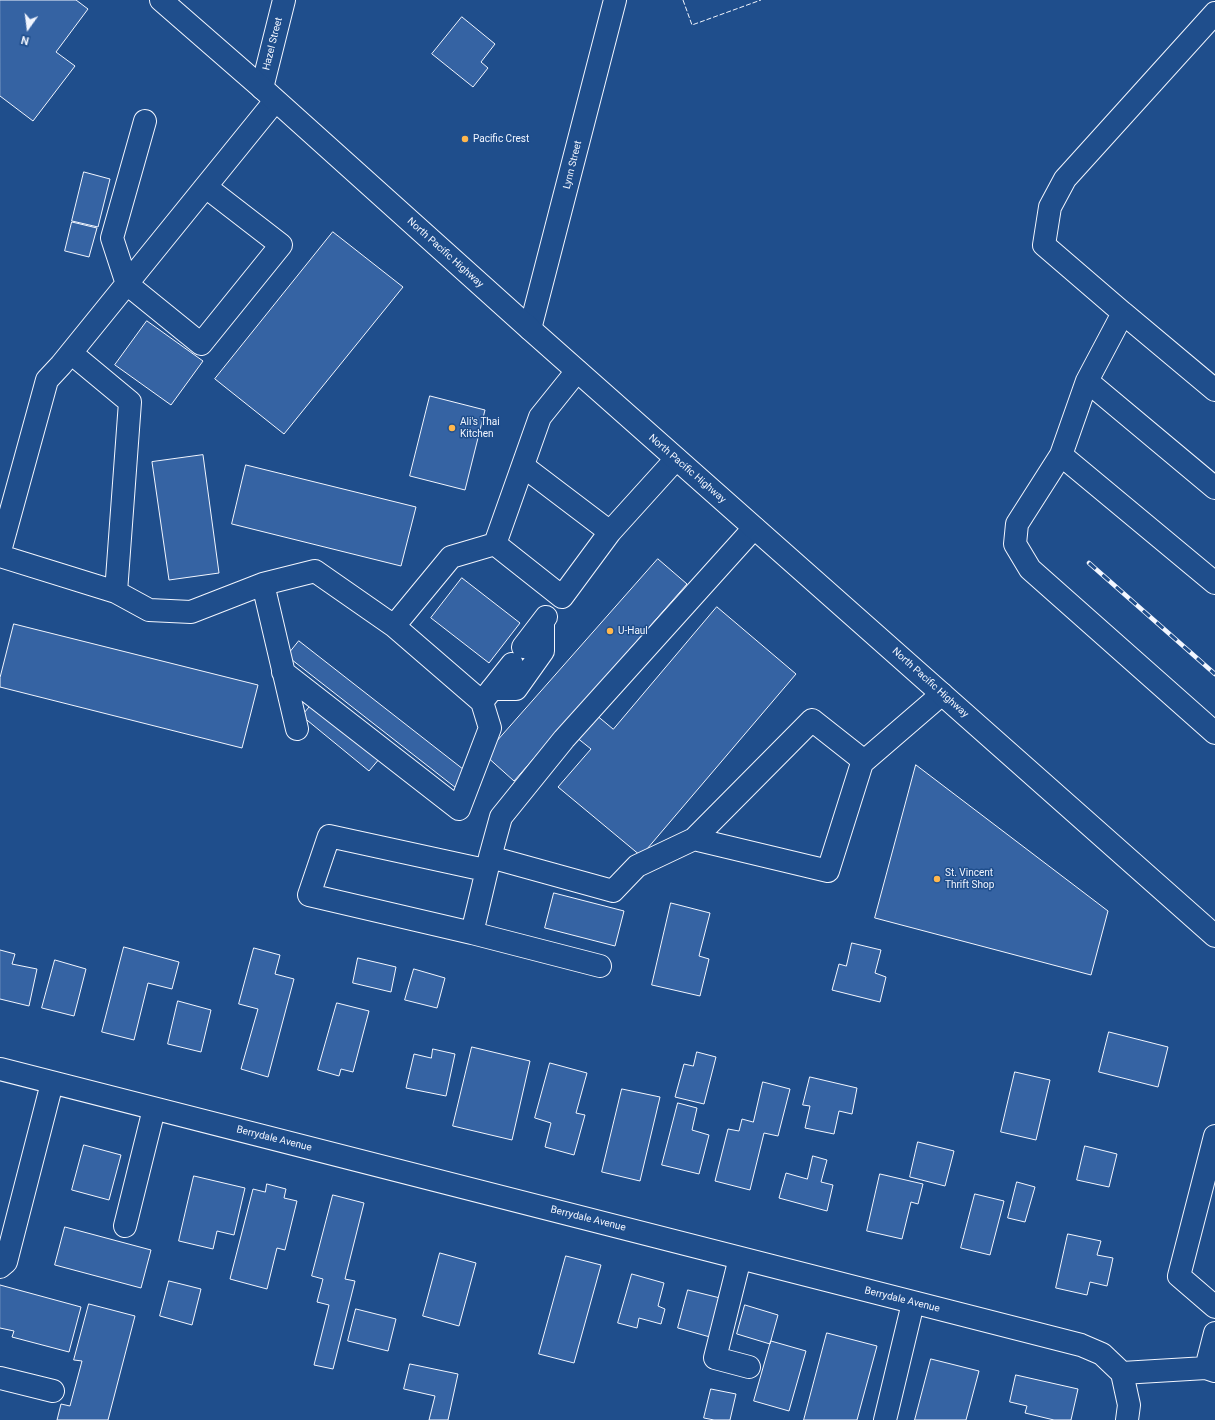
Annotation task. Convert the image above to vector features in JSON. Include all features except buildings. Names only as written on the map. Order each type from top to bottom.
[{"type":"street","name":"North Pacific Highway","points":[[161,0],[530,330],[1215,936]]},
{"type":"street","name":"Hazel Street","points":[[269,95],[284,0]]},
{"type":"street","name":"Lynn Street","points":[[530,330],[615,0]]},
{"type":"street","points":[[1215,13],[1065,178],[1050,206],[1044,245],[1215,390]]},
{"type":"street","points":[[0,551],[4,523],[47,380],[71,353],[206,187],[269,95]]},
{"type":"street","points":[[145,121],[112,238],[127,284],[201,344],[281,245],[206,187]]},
{"type":"street","points":[[1123,313],[1087,381],[1061,455],[1017,524],[1015,544],[1030,569],[1215,733]]},
{"type":"street","points":[[71,353],[130,402],[116,592]]},
{"type":"street","points":[[496,544],[540,417],[577,371]]},
{"type":"street","points":[[1087,381],[1215,488]]},
{"type":"street","points":[[1061,455],[1215,583]]},
{"type":"street","points":[[283,672],[459,810],[490,728],[487,696],[610,532],[676,459]]},
{"type":"street","points":[[523,466],[610,532]]},
{"type":"street","points":[[472,934],[488,864],[501,817],[569,733],[754,528]]},
{"type":"street","points":[[496,544],[562,597]]},
{"type":"street","points":[[394,626],[451,557],[496,544]]},
{"type":"street","points":[[0,556],[116,592],[149,610],[191,612],[263,584],[315,571],[394,626],[487,696]]},
{"type":"street","points":[[263,584],[297,729]]},
{"type":"street","points":[[487,696],[516,689],[544,651],[543,621]]},
{"type":"street","points":[[694,839],[828,871],[862,762],[942,694]]},
{"type":"street","points":[[600,966],[309,895],[328,836],[488,864],[613,891],[637,866],[694,839],[812,720],[864,761]]},
{"type":"street","name":"Berrydale Avenue","points":[[0,1069],[1081,1345],[1102,1354],[1122,1373]]},
{"type":"street","points":[[0,1267],[6,1262],[52,1083]]},
{"type":"street","points":[[125,1226],[154,1109]]},
{"type":"street","points":[[1215,1136],[1179,1276],[1215,1307]]},
{"type":"street","points":[[740,1258],[715,1358],[749,1367]]},
{"type":"street","points":[[885,1420],[913,1303]]},
{"type":"street","points":[[1128,1420],[1129,1406],[1122,1373],[1210,1369],[1215,1333]]},
{"type":"street","points":[[0,1378],[53,1391]]},
{"type":"railway","points":[[1089,563],[1215,674]]},
{"type":"fence","points":[[683,0],[692,25],[761,0]]},
{"type":"place","name":"Pacific Crest","points":[[465,139]]},
{"type":"place","name":"Ali's Thai Kitchen","points":[[452,428]]},
{"type":"place","name":"U-Haul","points":[[610,631]]},
{"type":"place","name":"St. Vincent Thrift Shop","points":[[937,879]]}]
